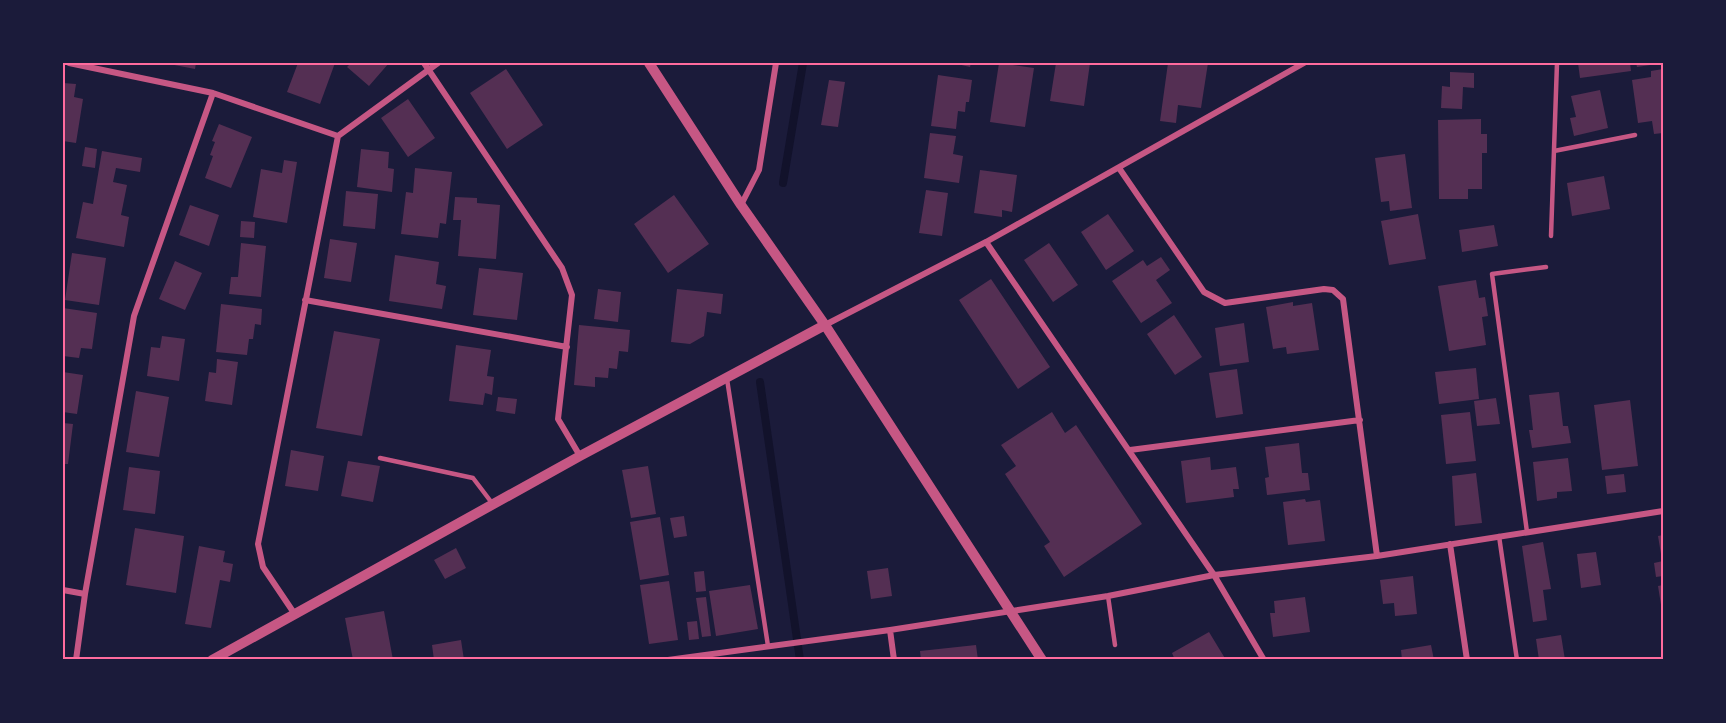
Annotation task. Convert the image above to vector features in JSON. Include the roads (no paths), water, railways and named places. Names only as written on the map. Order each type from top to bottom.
[{"type":"street","points":[[69,63],[213,93],[338,136]]},
{"type":"street","points":[[424,63],[562,268],[572,295],[558,419],[580,456]]},
{"type":"street","points":[[294,613],[263,567],[258,544],[338,136],[438,63]]},
{"type":"street","points":[[649,63],[741,205],[825,325],[1042,660]]},
{"type":"street","points":[[741,205],[759,170],[776,63]]},
{"type":"street","points":[[212,660],[580,456],[986,242],[1304,63]]},
{"type":"street","points":[[76,660],[84,594],[134,316],[213,93]]},
{"type":"street","points":[[1119,168],[1204,292],[1215,299],[1225,303],[1324,289],[1333,290],[1343,299],[1377,556]]},
{"type":"street","points":[[986,242],[1214,575],[1264,660]]},
{"type":"street","points":[[305,300],[567,347]]},
{"type":"street","points":[[1130,450],[1360,420]]},
{"type":"street","points":[[668,660],[890,630],[1108,596],[1214,575],[1377,556],[1663,511]]},
{"type":"street","points":[[1450,544],[1467,660]]},
{"type":"street","points":[[63,590],[84,594]]},
{"type":"street","points":[[890,630],[894,660]]},
{"type":"lane","points":[[1551,236],[1557,63]]},
{"type":"lane","points":[[1554,151],[1635,135]]},
{"type":"lane","points":[[1527,532],[1492,274],[1545,267]]},
{"type":"lane","points":[[727,377],[768,646]]},
{"type":"lane","points":[[380,458],[473,477],[494,505]]},
{"type":"lane","points":[[1499,536],[1517,660]]},
{"type":"lane","points":[[1108,596],[1115,645]]},
{"type":"waterway","points":[[783,183],[803,63]]},
{"type":"waterway","points":[[760,382],[800,660]]}]
